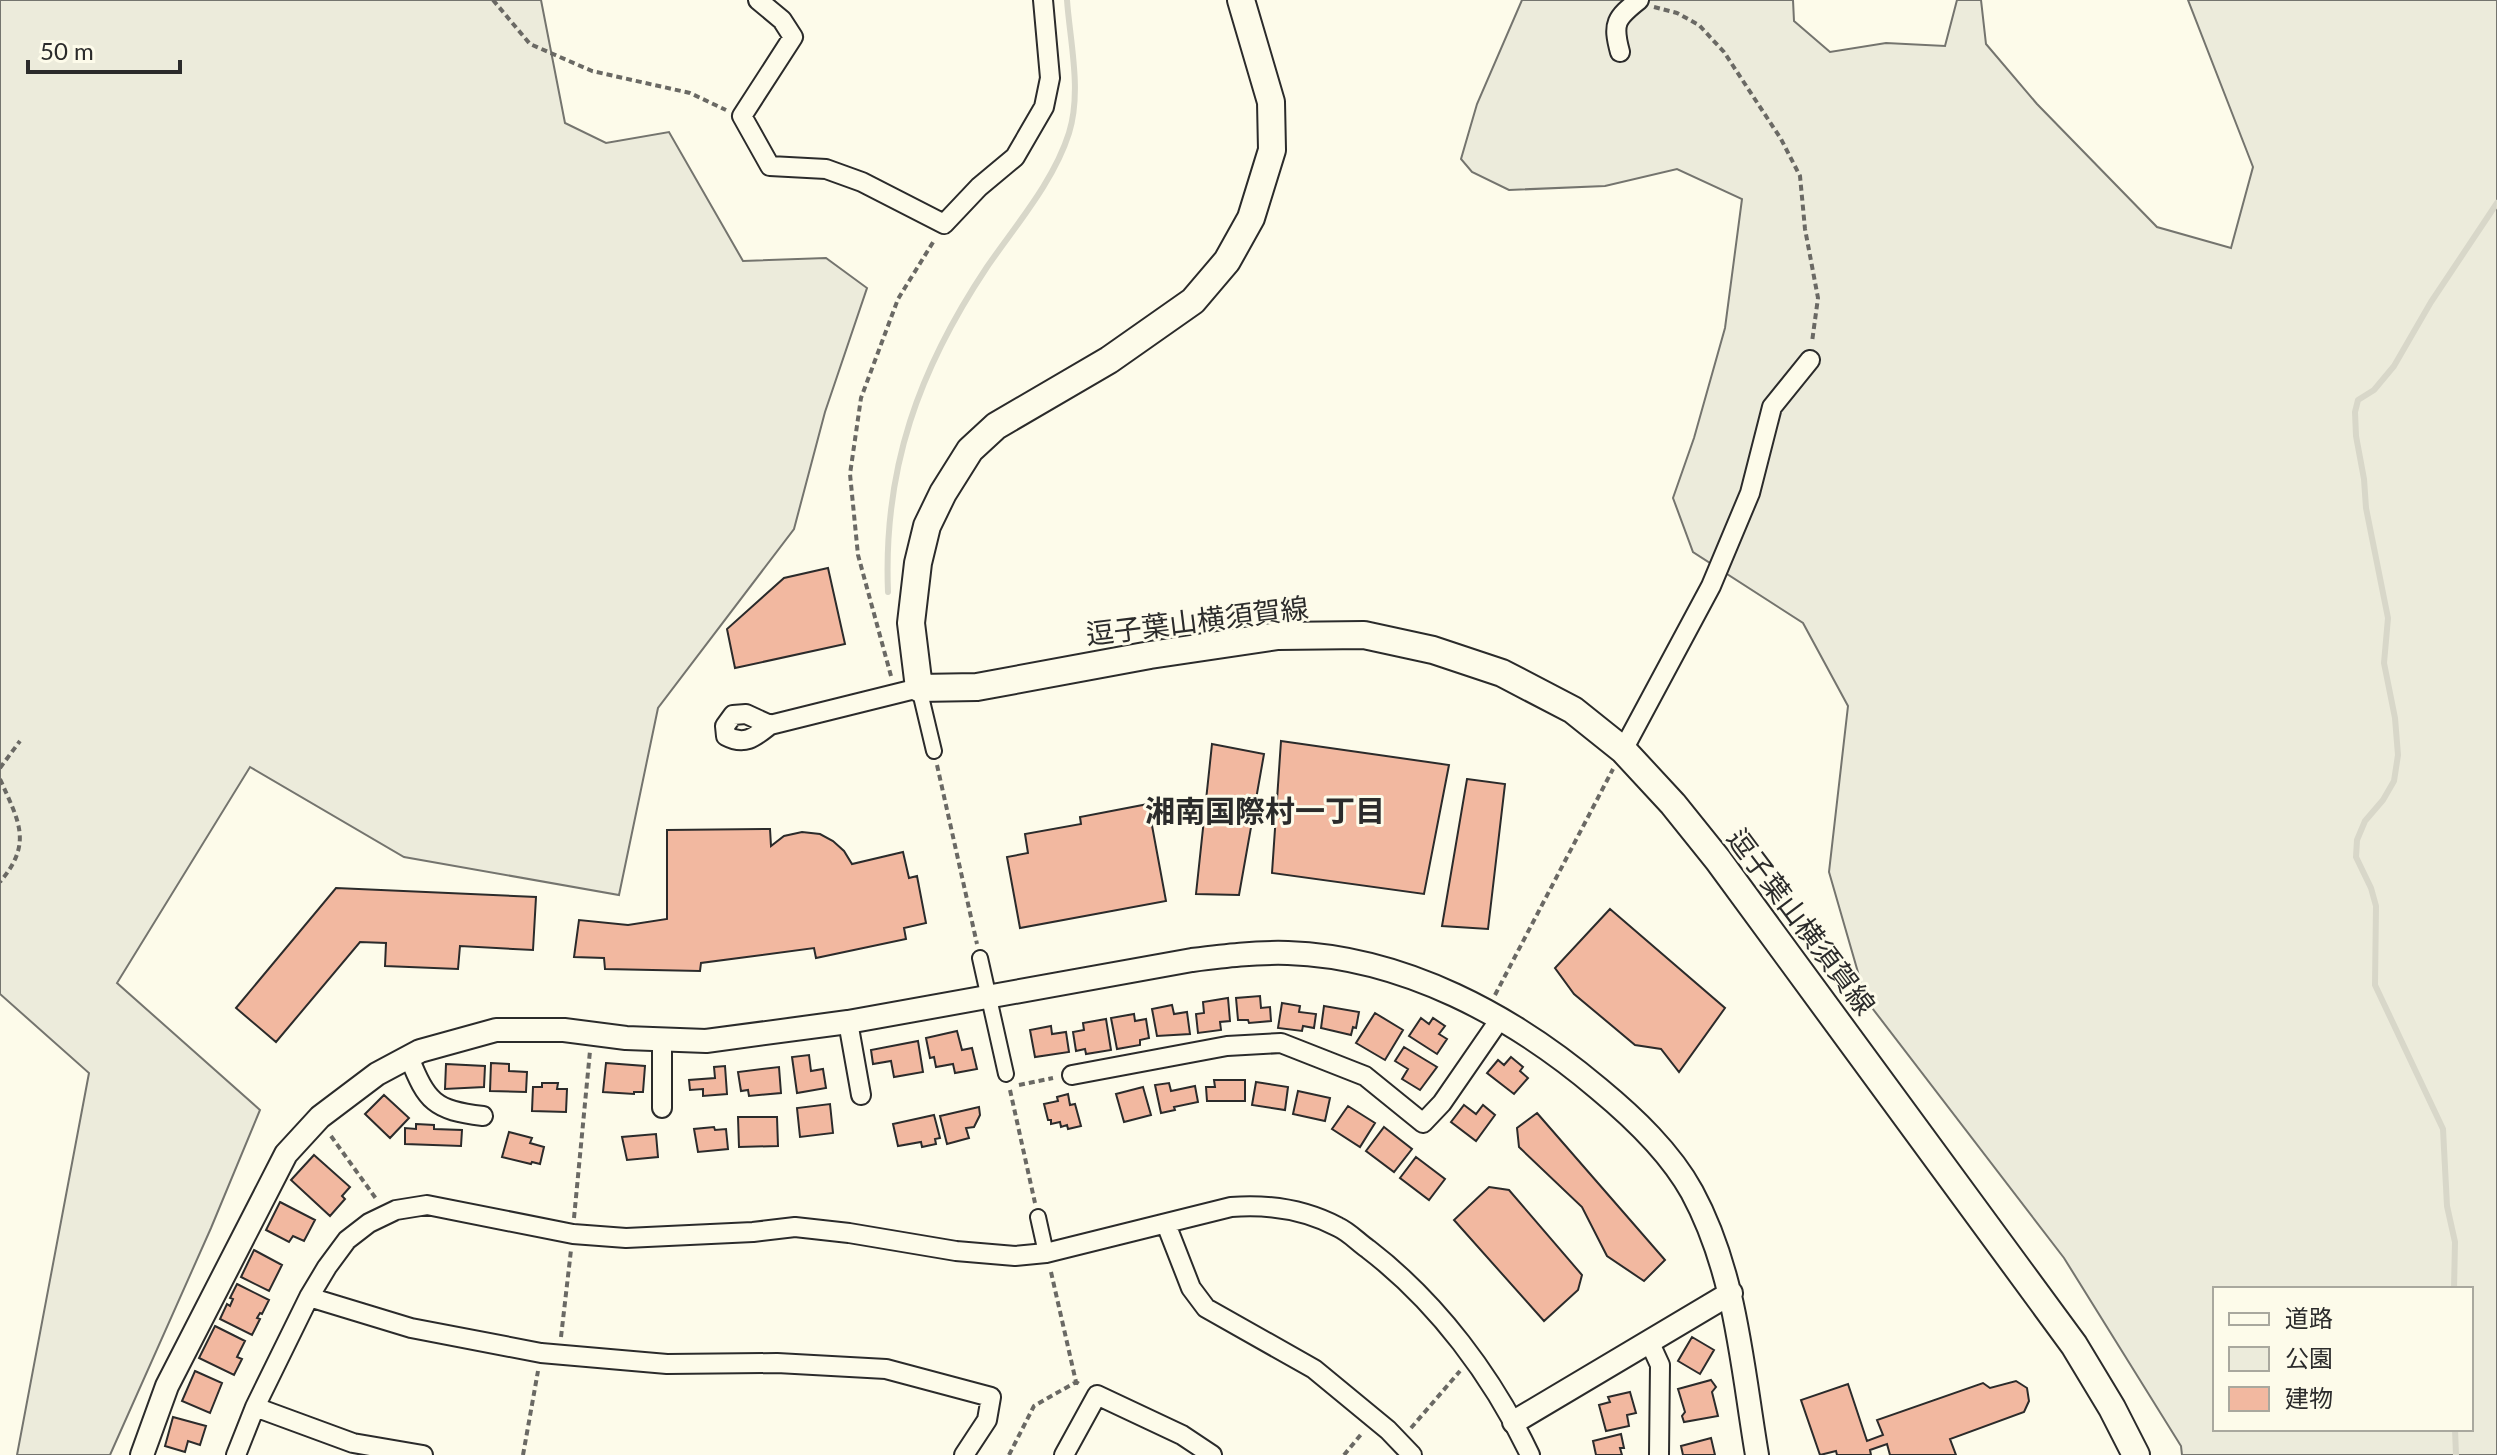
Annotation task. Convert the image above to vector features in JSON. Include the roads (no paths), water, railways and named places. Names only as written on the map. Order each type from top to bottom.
[{"type":"main road","points":[[907,691],[918,563],[927,526],[970,450],[996,426],[1109,360],[1193,301],[1227,261],[1251,218],[1272,150],[1271,102],[1241,0]]},
{"type":"main road","name":"逗子葉山横須賀線","points":[[907,691],[977,687],[1150,655],[1278,636],[1364,635],[1433,650],[1502,673],[1573,710],[1623,750],[1673,804],[1718,860],[2074,1345],[2136,1455]]},
{"type":"street","points":[[758,0],[782,20],[793,37],[742,116],[770,166],[826,169],[862,182],[944,224],[979,187],[1015,157],[1044,107],[1050,78],[1043,0]]},
{"type":"street","points":[[1620,52],[1615,34],[1618,19],[1637,2]]},
{"type":"street","points":[[1623,750],[1711,586],[1750,493],[1772,407],[1810,360]]},
{"type":"street","points":[[770,725],[907,691],[934,751]]},
{"type":"street","points":[[142,1455],[167,1386],[286,1154],[320,1117],[377,1074],[420,1051],[496,1030],[564,1030],[706,1041],[848,1022],[1192,960],[1243,953],[1290,953],[1340,959],[1444,989],[1563,1058],[1624,1110],[1659,1146],[1691,1191],[1717,1249],[1731,1293],[1757,1455]]},
{"type":"street","points":[[980,958],[1006,1074]]},
{"type":"street","points":[[1072,1075],[1227,1046],[1281,1043],[1365,1076],[1423,1123],[1442,1103],[1493,1015]]},
{"type":"street","points":[[848,1022],[861,1095]]},
{"type":"street","points":[[662,1039],[662,1108]]},
{"type":"street","points":[[409,1057],[427,1096],[451,1112],[483,1116]]},
{"type":"street","points":[[236,1455],[255,1407],[309,1297],[347,1240],[369,1223],[396,1210],[427,1205],[573,1234],[626,1238],[795,1227],[956,1251],[1015,1256],[1046,1253],[1231,1207],[1261,1204],[1283,1207],[1339,1227],[1391,1267],[1455,1336],[1514,1422],[1530,1455]]},
{"type":"street","points":[[1038,1217],[1046,1253]]},
{"type":"street","points":[[1166,1224],[1191,1288],[1206,1308],[1314,1369],[1405,1448]]},
{"type":"street","points":[[1514,1422],[1731,1293]]},
{"type":"street","points":[[309,1297],[411,1328],[550,1354],[667,1364],[777,1363],[886,1369],[991,1397],[987,1420],[964,1455]]},
{"type":"street","points":[[1649,1341],[1660,1365],[1659,1455]]},
{"type":"street","points":[[1064,1455],[1097,1395],[1182,1435],[1212,1455]]},
{"type":"street","points":[[255,1407],[353,1443],[423,1455]]},
{"type":"waterway","points":[[888,592],[888,547],[899,462],[924,382],[963,305],[1044,185],[1069,133],[1075,84],[1067,0]]},
{"type":"waterway","points":[[2454,1287],[2455,1242],[2447,1206],[2443,1129],[2375,985],[2376,906],[2356,857],[2357,840],[2365,821],[2394,781],[2398,755],[2395,718],[2384,663],[2388,618],[2366,508],[2355,412],[2358,400],[2374,390],[2394,366],[2431,302],[2497,203]]},
{"type":"waterway","points":[[2455,1431],[2456,1455]]},
{"type":"district","name":"湘南国際村一丁目","points":[[1265,810]]}]
